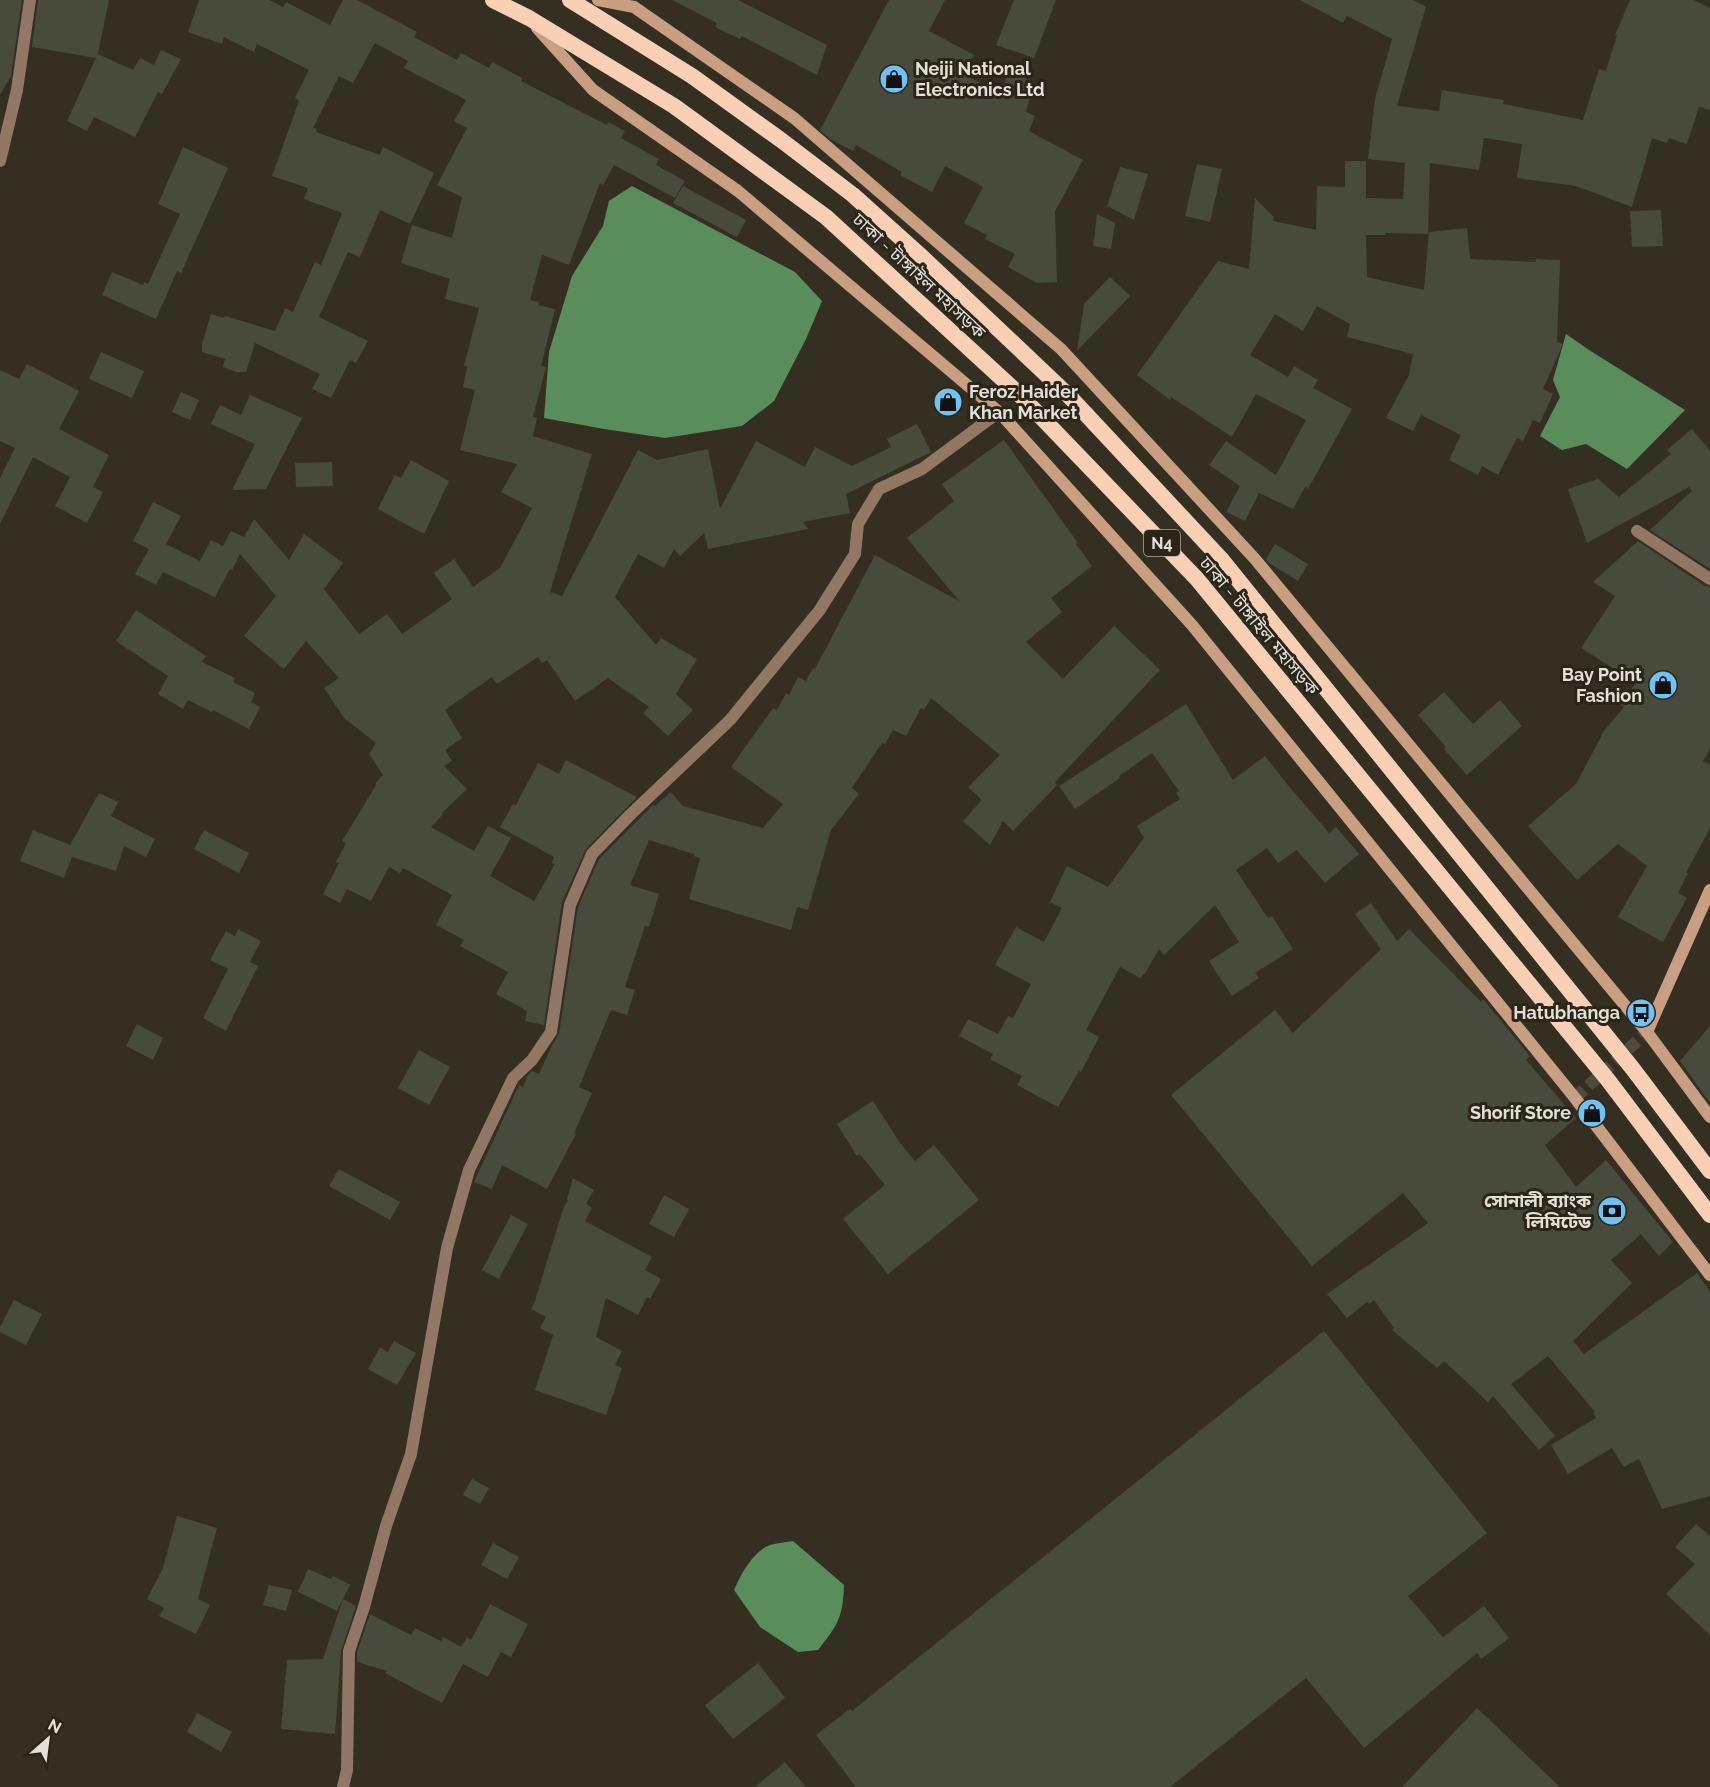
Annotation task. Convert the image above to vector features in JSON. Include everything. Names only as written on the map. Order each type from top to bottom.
[{"type":"highway","name":"ঢাকা - টাঙ্গাইল মহাসড়ক","points":[[492,0],[529,18],[674,106],[826,217],[1020,395],[1197,579],[1608,1080],[1710,1215]]},
{"type":"highway","name":"ঢাকা - টাঙ্গাইল মহাসড়ক","points":[[570,0],[692,76],[853,195],[1069,396],[1222,560],[1633,1069],[1710,1170]]},
{"type":"main road","points":[[598,0],[634,7],[794,118],[1061,349],[1255,559],[1647,1032],[1710,1117]]},
{"type":"main road","points":[[529,18],[593,90],[738,191],[999,412],[1192,625],[1575,1098],[1710,1275]]},
{"type":"main road","points":[[1647,1032],[1710,890]]},
{"type":"street","points":[[0,161],[17,90],[30,0]]},
{"type":"street","points":[[343,1787],[347,1770],[349,1651],[364,1607],[386,1526],[411,1454],[447,1248],[469,1170],[513,1077],[532,1060],[550,1032],[570,905],[592,854],[730,720],[819,611],[855,554],[858,524],[879,489],[922,469],[999,412]]},
{"type":"street","points":[[1637,531],[1710,579]]},
{"type":"shaded area","points":[[632,186],[795,272],[822,301],[806,339],[774,401],[742,426],[665,438],[544,418],[549,352],[572,276],[603,226],[609,201]]},
{"type":"shaded area","points":[[1566,334],[1685,410],[1627,469],[1586,444],[1562,450],[1540,436],[1560,397],[1553,380]]},
{"type":"shaded area","points":[[793,1541],[844,1585],[841,1613],[818,1650],[798,1652],[760,1627],[734,1590],[744,1570],[758,1552],[770,1545]]},
{"type":"building","points":[[0,0],[22,0],[11,76],[0,95]]},
{"type":"building","points":[[38,0],[109,0],[97,58],[98,54],[133,70],[140,58],[154,65],[161,50],[181,59],[162,94],[158,92],[135,137],[94,117],[87,131],[67,121],[96,58],[32,47]]},
{"type":"building","points":[[199,0],[269,0],[283,7],[286,2],[330,25],[343,0],[357,0],[417,32],[414,37],[457,60],[461,53],[489,68],[492,62],[522,78],[521,81],[607,125],[608,122],[625,131],[621,138],[659,159],[656,165],[685,181],[675,198],[614,165],[603,185],[600,183],[569,265],[542,255],[530,300],[539,302],[538,305],[555,309],[541,366],[546,367],[533,417],[537,418],[533,436],[592,454],[550,592],[562,596],[638,450],[657,460],[708,449],[720,509],[756,441],[805,467],[815,447],[852,466],[891,447],[887,439],[917,424],[931,452],[846,494],[850,513],[803,522],[808,529],[708,549],[704,533],[680,556],[674,549],[664,568],[638,554],[615,597],[656,645],[661,638],[697,659],[676,694],[693,710],[668,736],[643,713],[649,707],[608,678],[575,701],[547,660],[542,663],[538,657],[497,684],[492,677],[445,710],[462,738],[445,750],[452,761],[444,766],[467,789],[431,827],[474,851],[488,826],[511,838],[490,876],[534,901],[555,864],[552,863],[554,857],[500,827],[513,804],[516,805],[538,763],[559,774],[566,760],[637,797],[586,849],[562,902],[544,1025],[525,1021],[527,1011],[496,994],[508,972],[460,946],[464,940],[436,925],[452,895],[403,868],[400,873],[389,867],[371,901],[347,889],[340,903],[323,894],[339,863],[336,862],[346,843],[342,841],[375,784],[383,775],[369,754],[376,743],[344,718],[324,688],[339,678],[306,641],[284,669],[244,636],[276,596],[240,554],[215,597],[163,572],[156,585],[135,574],[149,549],[133,541],[153,502],[181,516],[166,544],[200,561],[211,540],[223,546],[231,531],[244,537],[254,519],[289,560],[304,534],[343,563],[324,589],[359,634],[387,614],[402,634],[452,599],[434,573],[454,559],[473,587],[500,568],[532,508],[501,492],[517,464],[460,450],[475,390],[463,387],[467,366],[464,366],[479,308],[445,299],[450,279],[401,263],[412,225],[452,238],[462,197],[437,185],[467,128],[454,121],[466,100],[404,68],[408,61],[375,43],[353,83],[339,76],[313,128],[317,129],[316,132],[380,155],[383,147],[434,173],[410,224],[380,210],[360,257],[348,252],[319,317],[368,341],[356,363],[350,360],[331,398],[312,389],[320,374],[255,343],[246,372],[237,372],[223,367],[225,359],[202,352],[202,344],[211,314],[275,331],[285,308],[293,312],[315,262],[321,265],[342,213],[304,199],[308,188],[272,176],[299,101],[295,98],[309,70],[257,44],[254,52],[224,37],[222,44],[188,32]]},
{"type":"building","points":[[672,0],[738,0],[827,45],[817,75],[742,36],[740,39],[715,27],[717,23]]},
{"type":"building","points":[[889,0],[945,0],[929,31],[974,55],[963,74],[1000,93],[1009,72],[1034,82],[1026,112],[1035,116],[1029,131],[1083,160],[1055,211],[1057,282],[1037,283],[1008,267],[1015,254],[985,239],[987,235],[964,223],[983,187],[945,166],[932,192],[900,175],[902,172],[856,145],[853,151],[830,139],[820,130]]},
{"type":"building","points":[[1014,0],[1056,0],[1034,58],[996,45]]},
{"type":"building","points":[[1300,0],[1413,0],[1426,7],[1397,106],[1439,111],[1442,90],[1504,100],[1503,104],[1583,120],[1599,69],[1606,71],[1617,35],[1615,35],[1630,0],[1694,0],[1710,8],[1710,110],[1699,107],[1687,144],[1669,138],[1667,143],[1652,138],[1632,207],[1576,186],[1517,178],[1522,144],[1484,138],[1479,170],[1430,163],[1428,234],[1366,235],[1367,277],[1424,290],[1429,232],[1467,228],[1470,259],[1536,262],[1536,259],[1560,260],[1557,342],[1563,344],[1543,389],[1553,394],[1540,423],[1533,420],[1523,441],[1517,438],[1498,475],[1482,466],[1478,475],[1449,460],[1461,435],[1421,415],[1413,431],[1386,418],[1409,375],[1413,354],[1347,337],[1350,324],[1317,306],[1303,331],[1275,314],[1250,355],[1288,377],[1294,366],[1318,380],[1313,388],[1352,409],[1308,489],[1305,487],[1293,509],[1259,493],[1245,521],[1226,512],[1240,486],[1209,465],[1226,441],[1276,475],[1306,420],[1256,394],[1232,437],[1171,397],[1170,400],[1137,375],[1218,261],[1249,269],[1255,198],[1274,217],[1273,221],[1316,230],[1317,186],[1345,187],[1345,161],[1366,161],[1366,198],[1403,199],[1405,163],[1368,159],[1375,99],[1392,39],[1347,16],[1343,23]]},
{"type":"building","points":[[183,147],[228,168],[181,273],[177,271],[156,319],[102,295],[112,272],[143,285],[144,282],[148,284],[180,214],[158,204]]},
{"type":"building","points":[[1197,164],[1222,169],[1210,222],[1185,216]]},
{"type":"building","points":[[1120,167],[1148,174],[1134,220],[1107,206]]},
{"type":"building","points":[[683,186],[746,220],[737,237],[673,203]]},
{"type":"building","points":[[1661,210],[1663,246],[1632,247],[1630,211]]},
{"type":"building","points":[[1097,214],[1115,223],[1111,249],[1093,246]]},
{"type":"building","points":[[1110,277],[1130,296],[1077,351],[1084,304]]},
{"type":"building","points":[[101,352],[144,371],[132,398],[89,379]]},
{"type":"building","points":[[27,364],[79,391],[59,429],[109,455],[93,487],[103,492],[87,523],[55,506],[70,477],[33,457],[0,524],[0,478],[15,448],[0,441],[0,370],[19,379]]},
{"type":"building","points":[[181,392],[199,400],[190,420],[172,412]]},
{"type":"building","points":[[250,395],[302,418],[266,489],[232,490],[255,444],[211,424],[220,405],[241,415]]},
{"type":"building","points":[[1692,429],[1710,451],[1710,569],[1650,530],[1692,491],[1689,487],[1587,543],[1568,489],[1598,479],[1619,497],[1671,454],[1667,450]]},
{"type":"building","points":[[1004,440],[1092,566],[1051,598],[1062,612],[1026,642],[1063,679],[1114,626],[1160,670],[1055,782],[1057,785],[1013,831],[1003,821],[990,845],[963,821],[982,800],[968,787],[1000,755],[931,698],[924,710],[921,708],[906,736],[893,730],[852,788],[859,794],[831,830],[808,910],[797,907],[791,930],[689,899],[700,858],[649,840],[630,885],[659,894],[649,927],[645,926],[625,987],[635,990],[627,1015],[611,1010],[579,1087],[592,1093],[574,1133],[576,1134],[547,1189],[502,1165],[492,1189],[474,1182],[519,1085],[523,1087],[527,1076],[532,1071],[539,1074],[559,1034],[578,907],[599,859],[653,805],[655,806],[671,792],[683,806],[763,828],[783,804],[731,767],[773,708],[777,710],[786,693],[789,695],[798,677],[806,681],[813,668],[815,669],[875,555],[959,601],[907,538],[954,501],[942,484]]},
{"type":"building","points":[[411,460],[449,481],[424,534],[378,509],[395,475],[401,478]]},
{"type":"building","points":[[332,462],[333,486],[296,487],[295,463]]},
{"type":"building","points":[[1638,541],[1705,586],[1710,587],[1710,749],[1703,761],[1710,765],[1710,828],[1678,893],[1687,898],[1663,942],[1618,917],[1647,866],[1618,844],[1577,880],[1528,826],[1576,784],[1604,731],[1624,707],[1620,705],[1636,683],[1581,648],[1615,596],[1593,582]]},
{"type":"building","points":[[1275,544],[1308,564],[1298,581],[1266,559]]},
{"type":"building","points":[[136,610],[206,656],[202,662],[235,678],[233,682],[255,693],[251,702],[260,707],[249,729],[188,700],[183,709],[158,694],[168,676],[116,641]]},
{"type":"building","points":[[1444,692],[1473,724],[1500,700],[1522,726],[1467,775],[1418,715]]},
{"type":"building","points":[[1186,704],[1233,780],[1265,756],[1329,833],[1336,827],[1359,854],[1325,883],[1297,850],[1278,863],[1267,848],[1236,870],[1268,918],[1272,916],[1293,949],[1255,973],[1259,978],[1232,996],[1209,961],[1239,942],[1215,905],[1164,955],[1159,949],[1140,978],[1120,967],[1086,1030],[1099,1037],[1081,1072],[1079,1071],[1058,1107],[1017,1085],[1022,1076],[990,1059],[993,1054],[959,1036],[968,1019],[998,1034],[1008,1016],[1013,1018],[1031,984],[995,965],[1016,927],[1044,942],[1062,908],[1050,902],[1067,866],[1108,887],[1144,838],[1137,826],[1180,799],[1176,793],[1179,791],[1152,753],[1075,809],[1059,786]]},
{"type":"building","points":[[99,793],[118,802],[111,816],[155,839],[146,857],[124,846],[116,871],[72,857],[64,878],[20,861],[33,830],[70,845]]},
{"type":"building","points":[[204,830],[249,853],[239,873],[194,849]]},
{"type":"building","points":[[1371,903],[1397,941],[1409,929],[1481,1002],[1483,999],[1530,1056],[1526,1060],[1576,1118],[1545,1145],[1576,1187],[1606,1160],[1673,1242],[1659,1256],[1641,1234],[1611,1260],[1632,1283],[1573,1341],[1584,1354],[1697,1273],[1710,1292],[1710,1496],[1662,1509],[1639,1459],[1624,1467],[1612,1448],[1568,1474],[1551,1445],[1596,1418],[1593,1413],[1595,1412],[1548,1356],[1511,1384],[1555,1436],[1539,1450],[1493,1396],[1488,1402],[1444,1361],[1437,1368],[1392,1330],[1394,1328],[1374,1300],[1369,1304],[1367,1302],[1347,1318],[1327,1294],[1428,1223],[1403,1193],[1312,1266],[1171,1095],[1275,1010],[1293,1033],[1381,949],[1355,914]]},
{"type":"building","points":[[238,929],[261,941],[250,962],[258,966],[226,1031],[203,1018],[228,969],[210,960],[226,931],[235,936]]},
{"type":"building","points":[[137,1024],[163,1038],[153,1060],[126,1046]]},
{"type":"building","points":[[1710,1026],[1710,1103],[1680,1061]]},
{"type":"building","points":[[419,1050],[450,1067],[429,1105],[398,1088]]},
{"type":"building","points":[[873,1101],[900,1143],[915,1161],[934,1145],[979,1200],[888,1274],[843,1219],[885,1185],[860,1154],[857,1156],[837,1124]]},
{"type":"building","points":[[339,1169],[400,1202],[390,1220],[329,1186]]},
{"type":"building","points":[[573,1178],[594,1190],[586,1204],[592,1208],[585,1221],[652,1257],[645,1270],[661,1279],[650,1299],[647,1297],[638,1315],[606,1298],[596,1337],[622,1351],[615,1365],[622,1368],[606,1415],[535,1390],[553,1335],[540,1328],[546,1317],[531,1309],[563,1209],[568,1200]]},
{"type":"building","points":[[664,1195],[689,1209],[674,1237],[649,1224]]},
{"type":"building","points":[[511,1215],[528,1224],[499,1279],[482,1270]]},
{"type":"building","points":[[14,1300],[42,1314],[26,1345],[0,1332],[0,1327]]},
{"type":"building","points":[[1324,1331],[1487,1533],[1408,1596],[1443,1637],[1484,1606],[1509,1638],[1481,1659],[1477,1653],[1364,1748],[1306,1678],[1170,1787],[856,1787],[816,1735],[850,1709],[852,1711]]},
{"type":"building","points":[[394,1341],[416,1353],[397,1385],[368,1369],[380,1347],[388,1352]]},
{"type":"building","points":[[472,1479],[489,1488],[480,1504],[463,1495]]},
{"type":"building","points":[[177,1516],[217,1528],[198,1599],[210,1605],[196,1634],[159,1616],[164,1608],[147,1599],[163,1568]]},
{"type":"building","points":[[1696,1524],[1710,1536],[1710,1635],[1666,1594],[1695,1564],[1675,1547]]},
{"type":"building","points":[[493,1543],[519,1557],[507,1579],[481,1565]]},
{"type":"building","points":[[308,1569],[331,1579],[333,1576],[350,1585],[337,1611],[298,1592]]},
{"type":"building","points":[[269,1585],[292,1590],[286,1611],[263,1605]]},
{"type":"building","points":[[343,1599],[356,1606],[341,1651],[335,1734],[281,1729],[287,1660],[323,1659]]},
{"type":"building","points":[[490,1604],[528,1624],[511,1657],[501,1652],[488,1677],[463,1664],[442,1703],[385,1673],[387,1671],[357,1662],[357,1652],[370,1614],[411,1635],[415,1628],[441,1641],[443,1637],[461,1647],[467,1637],[471,1640]]},
{"type":"building","points":[[758,1663],[785,1698],[733,1739],[705,1705]]},
{"type":"building","points":[[1477,1708],[1560,1787],[1402,1787]]},
{"type":"building","points":[[197,1713],[232,1732],[221,1752],[187,1732]]},
{"type":"building","points":[[785,1762],[806,1787],[755,1787]]},
{"type":"tunnel","points":[[1575,1098],[1647,1032]]},
{"type":"place","name":"Neiji National Electronics Ltd","points":[[894,79]]},
{"type":"place","name":"Feroz Haider Khan Market","points":[[948,402]]},
{"type":"place","name":"Bay Point Fashion","points":[[1663,685]]},
{"type":"place","name":"Hatubhanga","points":[[1641,1013]]},
{"type":"place","name":"Shorif Store","points":[[1592,1113]]},
{"type":"place","name":"সোনালী ব্যাংক লিমিটেড","points":[[1612,1211]]}]
